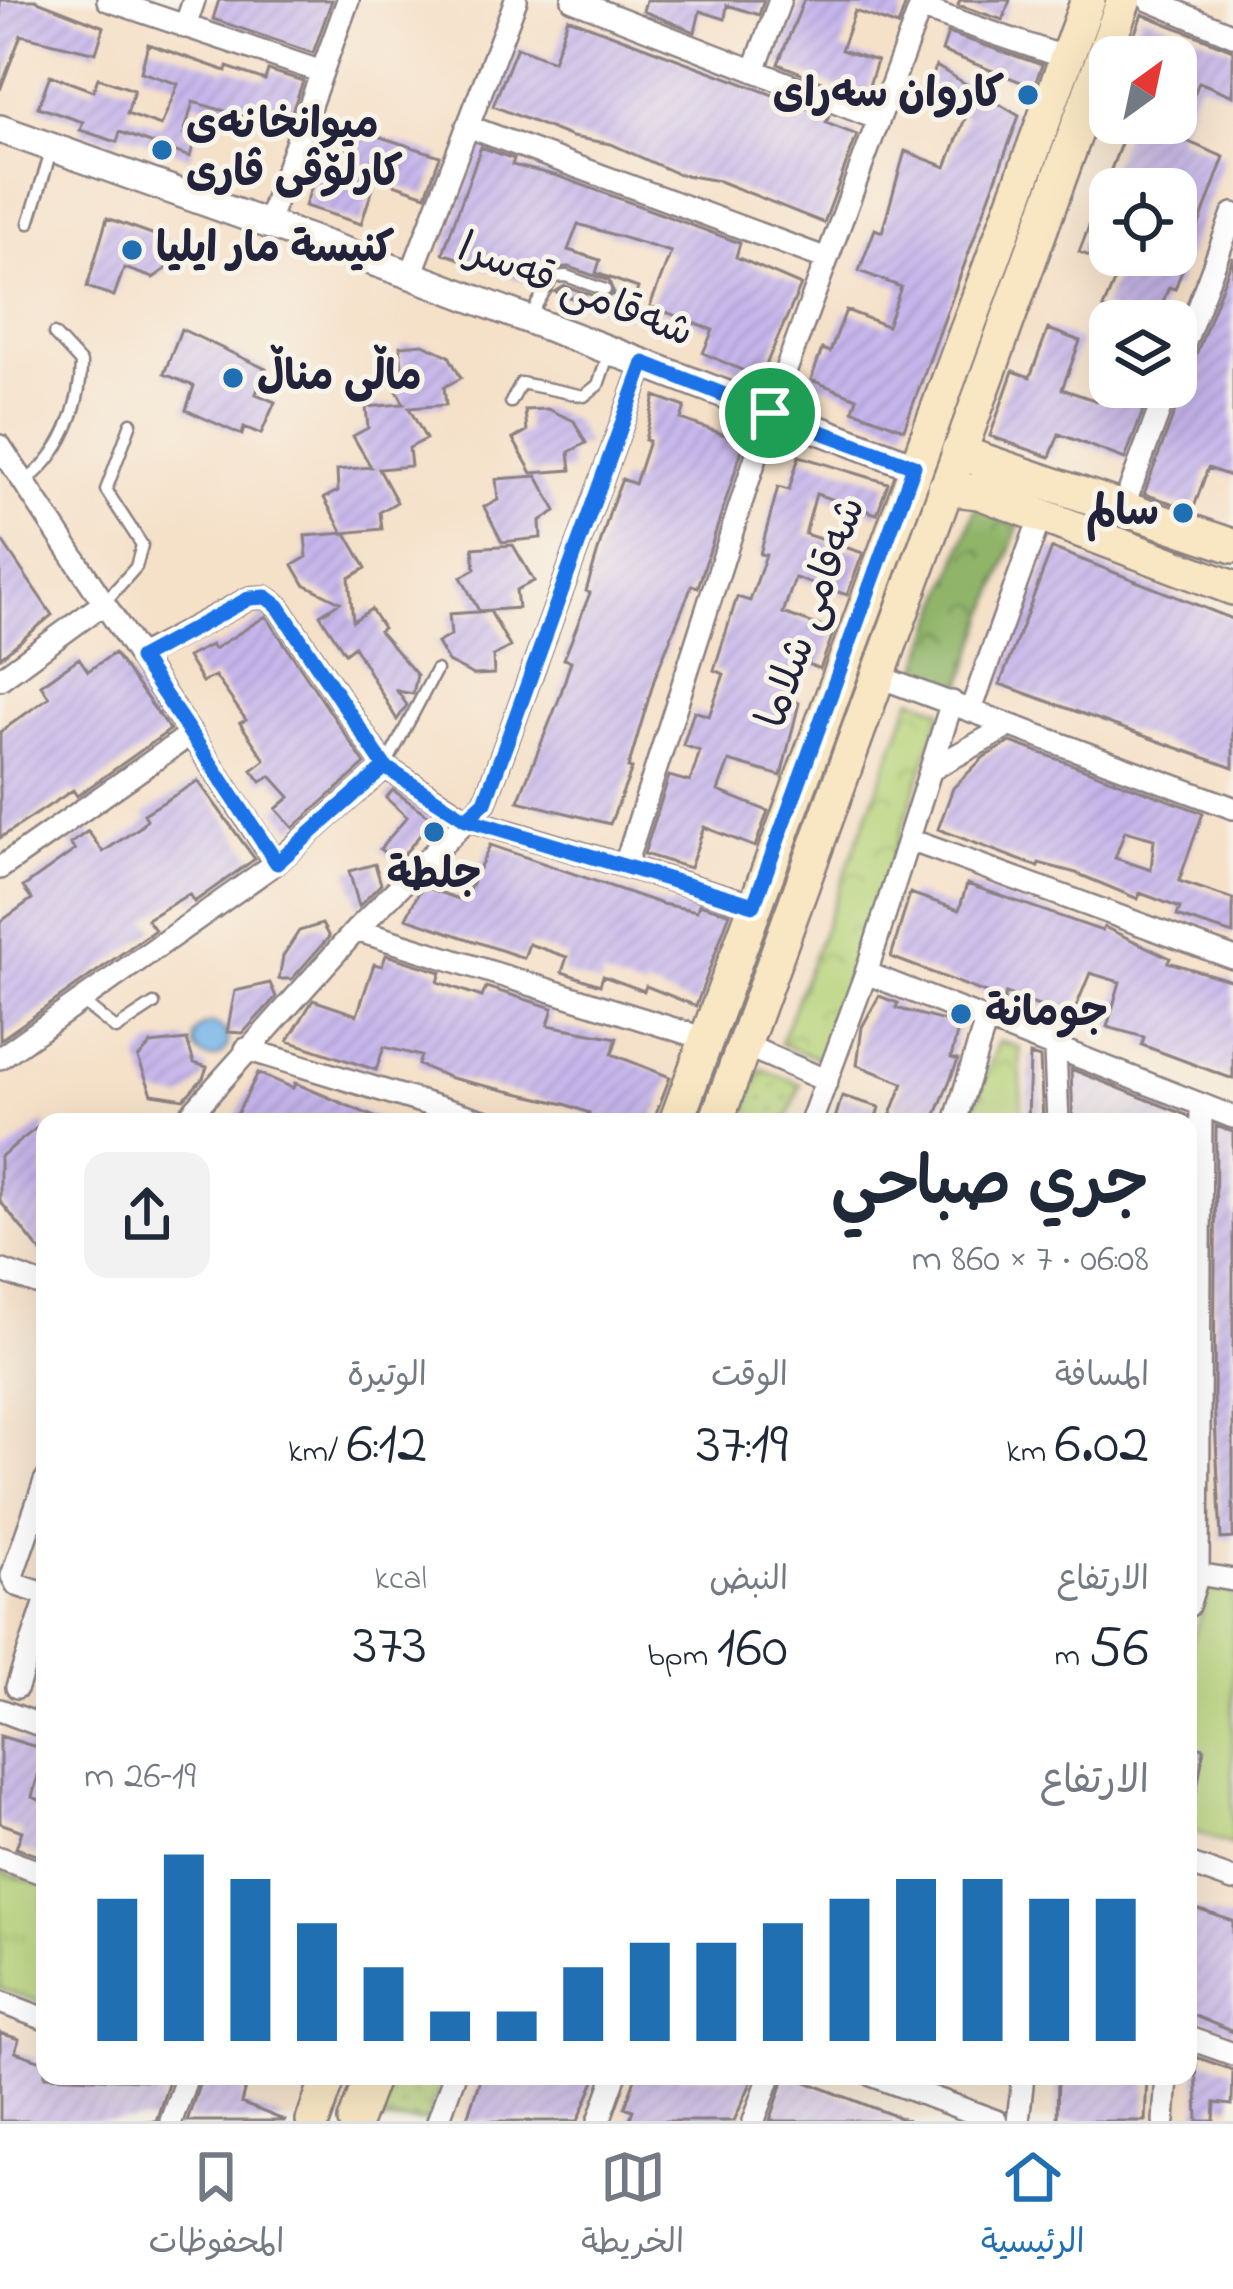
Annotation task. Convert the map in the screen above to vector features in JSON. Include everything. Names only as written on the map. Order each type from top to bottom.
[{"type":"main road","name":"شەقامی شلاما","points":[[679,1113],[1088,0]]},
{"type":"main road","name":"شەقامی شلاما","points":[[719,1113],[1124,0]]},
{"type":"main road","points":[[958,452],[993,460],[1233,546]]},
{"type":"main road","points":[[979,492],[982,474],[993,460]]},
{"type":"main road","points":[[945,488],[979,492],[1233,588]]},
{"type":"main road","points":[[319,2120],[327,2085]]},
{"type":"main road","points":[[356,2121],[369,2085]]},
{"type":"street","points":[[108,0],[322,72]]},
{"type":"street","points":[[184,27],[194,0]]},
{"type":"street","points":[[267,224],[348,0]]},
{"type":"street","points":[[411,275],[516,0]]},
{"type":"street","points":[[573,0],[622,9],[754,71],[878,119]]},
{"type":"street","points":[[754,71],[780,0]]},
{"type":"street","points":[[1149,0],[1233,34]]},
{"type":"street","points":[[625,865],[770,413],[922,4],[1066,58]]},
{"type":"street","points":[[467,125],[827,259]]},
{"type":"street","name":"شەقامی قەسرا","points":[[0,129],[411,275],[914,466]]},
{"type":"street","points":[[1197,310],[1233,214]]},
{"type":"street","points":[[192,1113],[356,930],[485,802],[644,363]]},
{"type":"street","points":[[1123,508],[1160,408]]},
{"type":"street","points":[[0,446],[277,863]]},
{"type":"street","points":[[815,1113],[934,768],[1041,515]]},
{"type":"street","points":[[140,658],[250,598],[266,597],[278,606],[385,767],[466,819],[754,905]]},
{"type":"street","points":[[0,680],[104,603]]},
{"type":"street","points":[[877,676],[1233,808]]},
{"type":"street","points":[[934,768],[1009,726]]},
{"type":"street","points":[[0,868],[191,734]]},
{"type":"street","points":[[0,1058],[277,863],[385,767]]},
{"type":"street","points":[[910,840],[1233,958]]},
{"type":"street","points":[[356,930],[706,1039]]},
{"type":"street","points":[[866,973],[985,1024],[1233,1117]]},
{"type":"street","points":[[958,1113],[985,1024]]},
{"type":"street","points":[[744,1045],[827,1081]]},
{"type":"street","points":[[246,1049],[457,1113]]},
{"type":"street","points":[[1055,1051],[1058,1113]]},
{"type":"street","points":[[1197,1226],[1201,1106]]},
{"type":"street","points":[[0,1270],[36,1283]]},
{"type":"street","points":[[36,1507],[12,1576],[17,1586],[36,1591]]},
{"type":"street","points":[[1197,1541],[1197,1577]]},
{"type":"street","points":[[1198,1574],[1233,1580]]},
{"type":"street","points":[[17,1687],[36,1631]]},
{"type":"street","points":[[0,1710],[36,1723]]},
{"type":"street","points":[[0,1858],[36,1871]]},
{"type":"street","points":[[1197,1867],[1233,1880]]},
{"type":"street","points":[[0,2002],[36,2016]]},
{"type":"street","points":[[1197,2041],[1233,2054]]},
{"type":"street","points":[[171,2121],[184,2085]]},
{"type":"street","points":[[438,2121],[451,2085]]},
{"type":"street","points":[[599,2121],[612,2085]]},
{"type":"street","points":[[754,2121],[767,2085]]},
{"type":"street","points":[[898,2085],[996,2121]]},
{"type":"street","points":[[1018,2121],[1022,2085]]},
{"type":"street","points":[[1164,2121],[1166,2085]]},
{"type":"lane","points":[[29,223],[52,148]]},
{"type":"lane","points":[[528,319],[553,277],[566,276],[605,290]]},
{"type":"lane","points":[[25,482],[53,458],[81,383],[81,363],[54,334]]},
{"type":"lane","points":[[511,402],[520,383],[584,395],[593,391],[610,350]]},
{"type":"lane","points":[[104,603],[136,567],[142,545],[106,490],[131,423]]},
{"type":"lane","points":[[385,767],[436,670]]},
{"type":"lane","points":[[81,1001],[106,1027],[116,1029],[154,1004]]},
{"type":"green space","points":[[978,501],[1022,517],[961,687],[917,672]]},
{"type":"green space","points":[[912,698],[942,710],[825,1061],[780,1044]]},
{"type":"green space","points":[[999,1041],[1020,1048],[1022,1113],[972,1113]]},
{"type":"green space","points":[[761,1069],[801,1084],[790,1113],[745,1113]]},
{"type":"green space","points":[[1210,1588],[1233,1592],[1233,1845],[1197,1831],[1197,1626]]},
{"type":"green space","points":[[0,1871],[36,1883],[36,2001],[0,1989]]},
{"type":"green space","points":[[388,2085],[440,2085],[427,2121],[376,2121]]},
{"type":"water","points":[[211,1024],[223,1029],[228,1041],[223,1053],[211,1058],[199,1053],[194,1041],[199,1029]]},
{"type":"building","points":[[0,0],[35,0],[104,27],[96,53],[21,35],[0,90]]},
{"type":"building","points":[[219,0],[332,0],[313,53],[213,19]]},
{"type":"building","points":[[646,0],[764,0],[759,15],[727,5],[725,19],[700,11],[695,32],[643,11]]},
{"type":"building","points":[[804,0],[907,0],[898,26],[855,11],[841,50],[877,61],[865,98],[778,64]]},
{"type":"building","points":[[960,0],[1010,0],[1003,20],[958,5]]},
{"type":"building","points":[[1142,14],[1233,50],[1233,96],[1199,82],[1197,87],[1197,36],[1134,36]]},
{"type":"building","points":[[568,18],[829,116],[826,123],[857,135],[824,223],[719,181],[678,174],[611,144],[572,137],[493,106],[517,47],[553,61]]},
{"type":"building","points":[[948,33],[1042,65],[1034,87],[942,51]]},
{"type":"building","points":[[148,44],[226,71],[227,67],[265,80],[268,70],[303,81],[286,128],[193,102],[184,134],[195,138],[190,157],[120,132],[117,142],[80,130],[83,122],[38,107],[50,75],[93,91],[98,78],[134,90],[127,114],[161,126],[178,84],[141,72]]},
{"type":"building","points":[[936,66],[1019,116],[904,429],[853,410],[857,398],[811,380],[822,349],[830,352],[846,310],[887,326],[901,287],[859,271],[875,229],[882,232],[905,151],[946,167],[966,116],[924,99]]},
{"type":"building","points":[[349,127],[440,156],[426,195],[376,178],[361,224],[305,206],[319,165],[356,177],[345,141]]},
{"type":"building","points":[[1121,144],[1193,144],[1224,157],[1197,230],[1197,168],[1112,168]]},
{"type":"building","points":[[481,147],[514,159],[512,165],[558,176],[740,243],[736,257],[801,285],[760,378],[703,353],[713,330],[650,306],[671,252],[578,224],[568,250],[600,260],[596,273],[638,288],[628,318],[555,292],[565,286],[603,299],[614,294],[609,281],[569,267],[549,268],[537,286],[443,253]]},
{"type":"building","name":"كنيسة مار ايليا","points":[[107,218],[166,239],[172,255],[166,269],[153,278],[124,268],[114,296],[87,287]]},
{"type":"building","points":[[1089,226],[1089,256],[1079,252]]},
{"type":"building","points":[[1233,257],[1233,477],[1208,468],[1193,510],[1144,494],[1176,408],[1197,408],[1197,352]]},
{"type":"building","points":[[1117,276],[1180,276],[1164,300],[1106,300]]},
{"type":"building","points":[[181,329],[266,369],[256,394],[275,402],[261,434],[244,427],[242,435],[186,410],[194,386],[164,374]]},
{"type":"building","points":[[1048,329],[1080,341],[1062,389],[1089,398],[1089,408],[1144,408],[1125,459],[1059,434],[1050,457],[990,436],[1013,371],[1030,377]]},
{"type":"building","points":[[423,344],[449,356],[461,378],[444,387],[446,405],[409,408],[426,439],[409,448],[411,466],[379,469],[397,502],[380,512],[382,529],[343,533],[324,498],[338,491],[337,470],[371,467],[353,436],[368,428],[366,407],[404,404],[388,374],[402,367],[400,346]]},
{"type":"building","points":[[655,396],[685,407],[681,419],[739,440],[742,429],[748,431],[698,587],[692,585],[655,677],[628,768],[632,769],[610,824],[518,801],[559,699],[571,661],[564,659],[590,593],[586,591],[610,511],[622,479],[635,484],[649,441],[645,440]]},
{"type":"building","points":[[548,409],[574,421],[586,443],[569,452],[571,470],[532,473],[513,439],[527,431],[525,410]]},
{"type":"building","points":[[799,456],[888,483],[877,514],[816,494],[805,534],[863,553],[847,595],[795,578],[783,613],[834,631],[820,669],[805,663],[791,700],[799,703],[781,776],[729,761],[718,791],[768,811],[755,847],[704,827],[690,868],[644,854],[669,776],[690,782],[700,751],[683,745],[694,711],[709,716],[724,674],[714,670],[737,597],[750,601],[766,555],[760,554],[778,487],[789,490]]},
{"type":"building","points":[[537,476],[556,511],[540,521],[541,538],[502,542],[484,507],[498,500],[496,479]]},
{"type":"building","points":[[346,533],[366,568],[349,578],[353,621],[371,609],[383,628],[379,631],[417,675],[413,694],[397,691],[407,705],[397,720],[354,646],[345,653],[320,615],[340,602],[304,584],[293,565],[307,557],[305,536]]},
{"type":"building","points":[[0,538],[52,615],[0,658]]},
{"type":"building","points":[[513,545],[534,581],[516,590],[518,608],[479,611],[461,577],[475,569],[473,548]]},
{"type":"building","points":[[1052,548],[1233,619],[1233,768],[1000,684]]},
{"type":"building","points":[[490,611],[510,647],[493,656],[494,674],[474,675],[448,662],[437,643],[451,635],[449,614]]},
{"type":"building","points":[[266,616],[365,764],[293,828],[276,809],[290,797],[271,776],[261,782],[252,770],[265,760],[240,723],[246,720],[215,676],[202,682],[187,657],[211,645],[214,649]]},
{"type":"building","points":[[114,653],[170,730],[77,796],[73,790],[0,838],[0,732],[49,697],[41,685],[79,658],[88,671]]},
{"type":"building","points":[[1011,742],[1203,813],[1179,881],[1233,899],[1233,934],[1177,916],[1180,908],[1140,893],[1138,899],[1076,873],[1039,863],[1038,867],[938,829],[953,788],[984,757]],"holes":[[[1125,831],[1154,839],[1151,870],[1115,858]]]},
{"type":"building","points":[[198,781],[255,859],[194,902],[189,894],[147,919],[155,930],[0,1040],[0,922],[32,899],[23,887],[75,850],[70,844],[88,831],[103,852],[140,827],[147,819],[144,814]]},
{"type":"building","points":[[393,790],[433,819],[397,863],[380,849],[407,817],[386,798]]},
{"type":"building","points":[[490,845],[662,904],[697,911],[699,904],[730,913],[696,1006],[646,986],[644,991],[603,976],[600,985],[562,972],[567,957],[529,944],[524,958],[406,918],[422,886],[464,901]]},
{"type":"building","points":[[375,864],[381,884],[359,906],[349,871]]},
{"type":"building","points":[[967,884],[1102,931],[1104,927],[1170,958],[1168,962],[1233,981],[1233,1079],[1142,1045],[1144,1037],[1107,1027],[1120,982],[1090,973],[1071,1019],[1006,993],[1004,1000],[891,957],[910,893],[959,910]]},
{"type":"building","points":[[322,924],[329,937],[292,979],[279,979],[283,956],[299,931]]},
{"type":"building","points":[[386,955],[441,972],[438,982],[482,997],[486,987],[553,1008],[548,1025],[617,1038],[612,1054],[670,1077],[656,1113],[589,1113],[451,1078],[418,1065],[421,1056],[384,1047],[376,1070],[288,1041],[313,1000],[357,1015],[374,964],[382,966]]},
{"type":"building","points":[[270,983],[276,997],[243,1033],[227,1032],[235,991]]},
{"type":"building","points":[[879,996],[898,1003],[896,1008],[959,1025],[951,1058],[958,1060],[937,1113],[892,1113],[903,1083],[857,1065],[862,1027]]},
{"type":"building","points":[[187,1040],[194,1063],[207,1067],[203,1078],[184,1099],[152,1094],[138,1058],[151,1044]]},
{"type":"building","points":[[1030,1055],[1040,1058],[1043,1113],[1028,1113]]},
{"type":"building","points":[[1071,1069],[1181,1113],[1073,1113]]},
{"type":"building","points":[[258,1073],[365,1113],[238,1113]]},
{"type":"building","points":[[842,1096],[879,1107],[877,1113],[837,1113]]},
{"type":"building","points":[[1216,1126],[1233,1132],[1233,1538],[1221,1539],[1214,1400]]},
{"type":"building","points":[[36,1128],[36,1246],[0,1201],[0,1157]]},
{"type":"building","points":[[0,1736],[36,1747],[32,1797],[36,1799],[36,1855],[16,1848],[22,1831],[0,1823]]},
{"type":"building","points":[[1197,1746],[1204,1748],[1197,1788]]},
{"type":"building","points":[[1197,1909],[1233,1921],[1233,2032],[1197,2017]]},
{"type":"building","points":[[0,2033],[19,2039],[15,2052],[36,2059],[36,2085],[168,2085],[156,2121],[0,2121]]},
{"type":"building","points":[[1197,2057],[1233,2070],[1232,2105],[1215,2103],[1214,2121],[1198,2121]]},
{"type":"building","points":[[199,2085],[246,2085],[241,2103],[286,2121],[187,2121]]},
{"type":"building","points":[[478,2085],[593,2085],[578,2121],[466,2121]]},
{"type":"building","points":[[633,2085],[750,2085],[734,2121],[629,2121],[633,2110],[625,2107]]},
{"type":"building","points":[[782,2085],[814,2085],[908,2121],[770,2121]]},
{"type":"building","points":[[1058,2085],[1147,2085],[1145,2121],[1057,2121]]},
{"type":"place","name":"کاروان سەرای","points":[[1028,95]]},
{"type":"place","name":"میوانخانەی کارلۆڤی ڤاری","points":[[162,150]]},
{"type":"place","name":"كنيسة مار ايليا","points":[[132,250]]},
{"type":"place","name":"ماڵی مناڵ","points":[[233,378]]},
{"type":"place","name":"سالم","points":[[1183,513]]},
{"type":"place","name":"جلطة","points":[[434,832]]},
{"type":"place","name":"جومانة","points":[[961,1014]]},
{"type":"route","points":[[770,413],[644,363],[485,802],[466,819],[385,767],[278,606],[266,597],[250,598],[140,658],[277,863],[385,767],[466,819],[754,905],[914,466],[770,413]]}]
